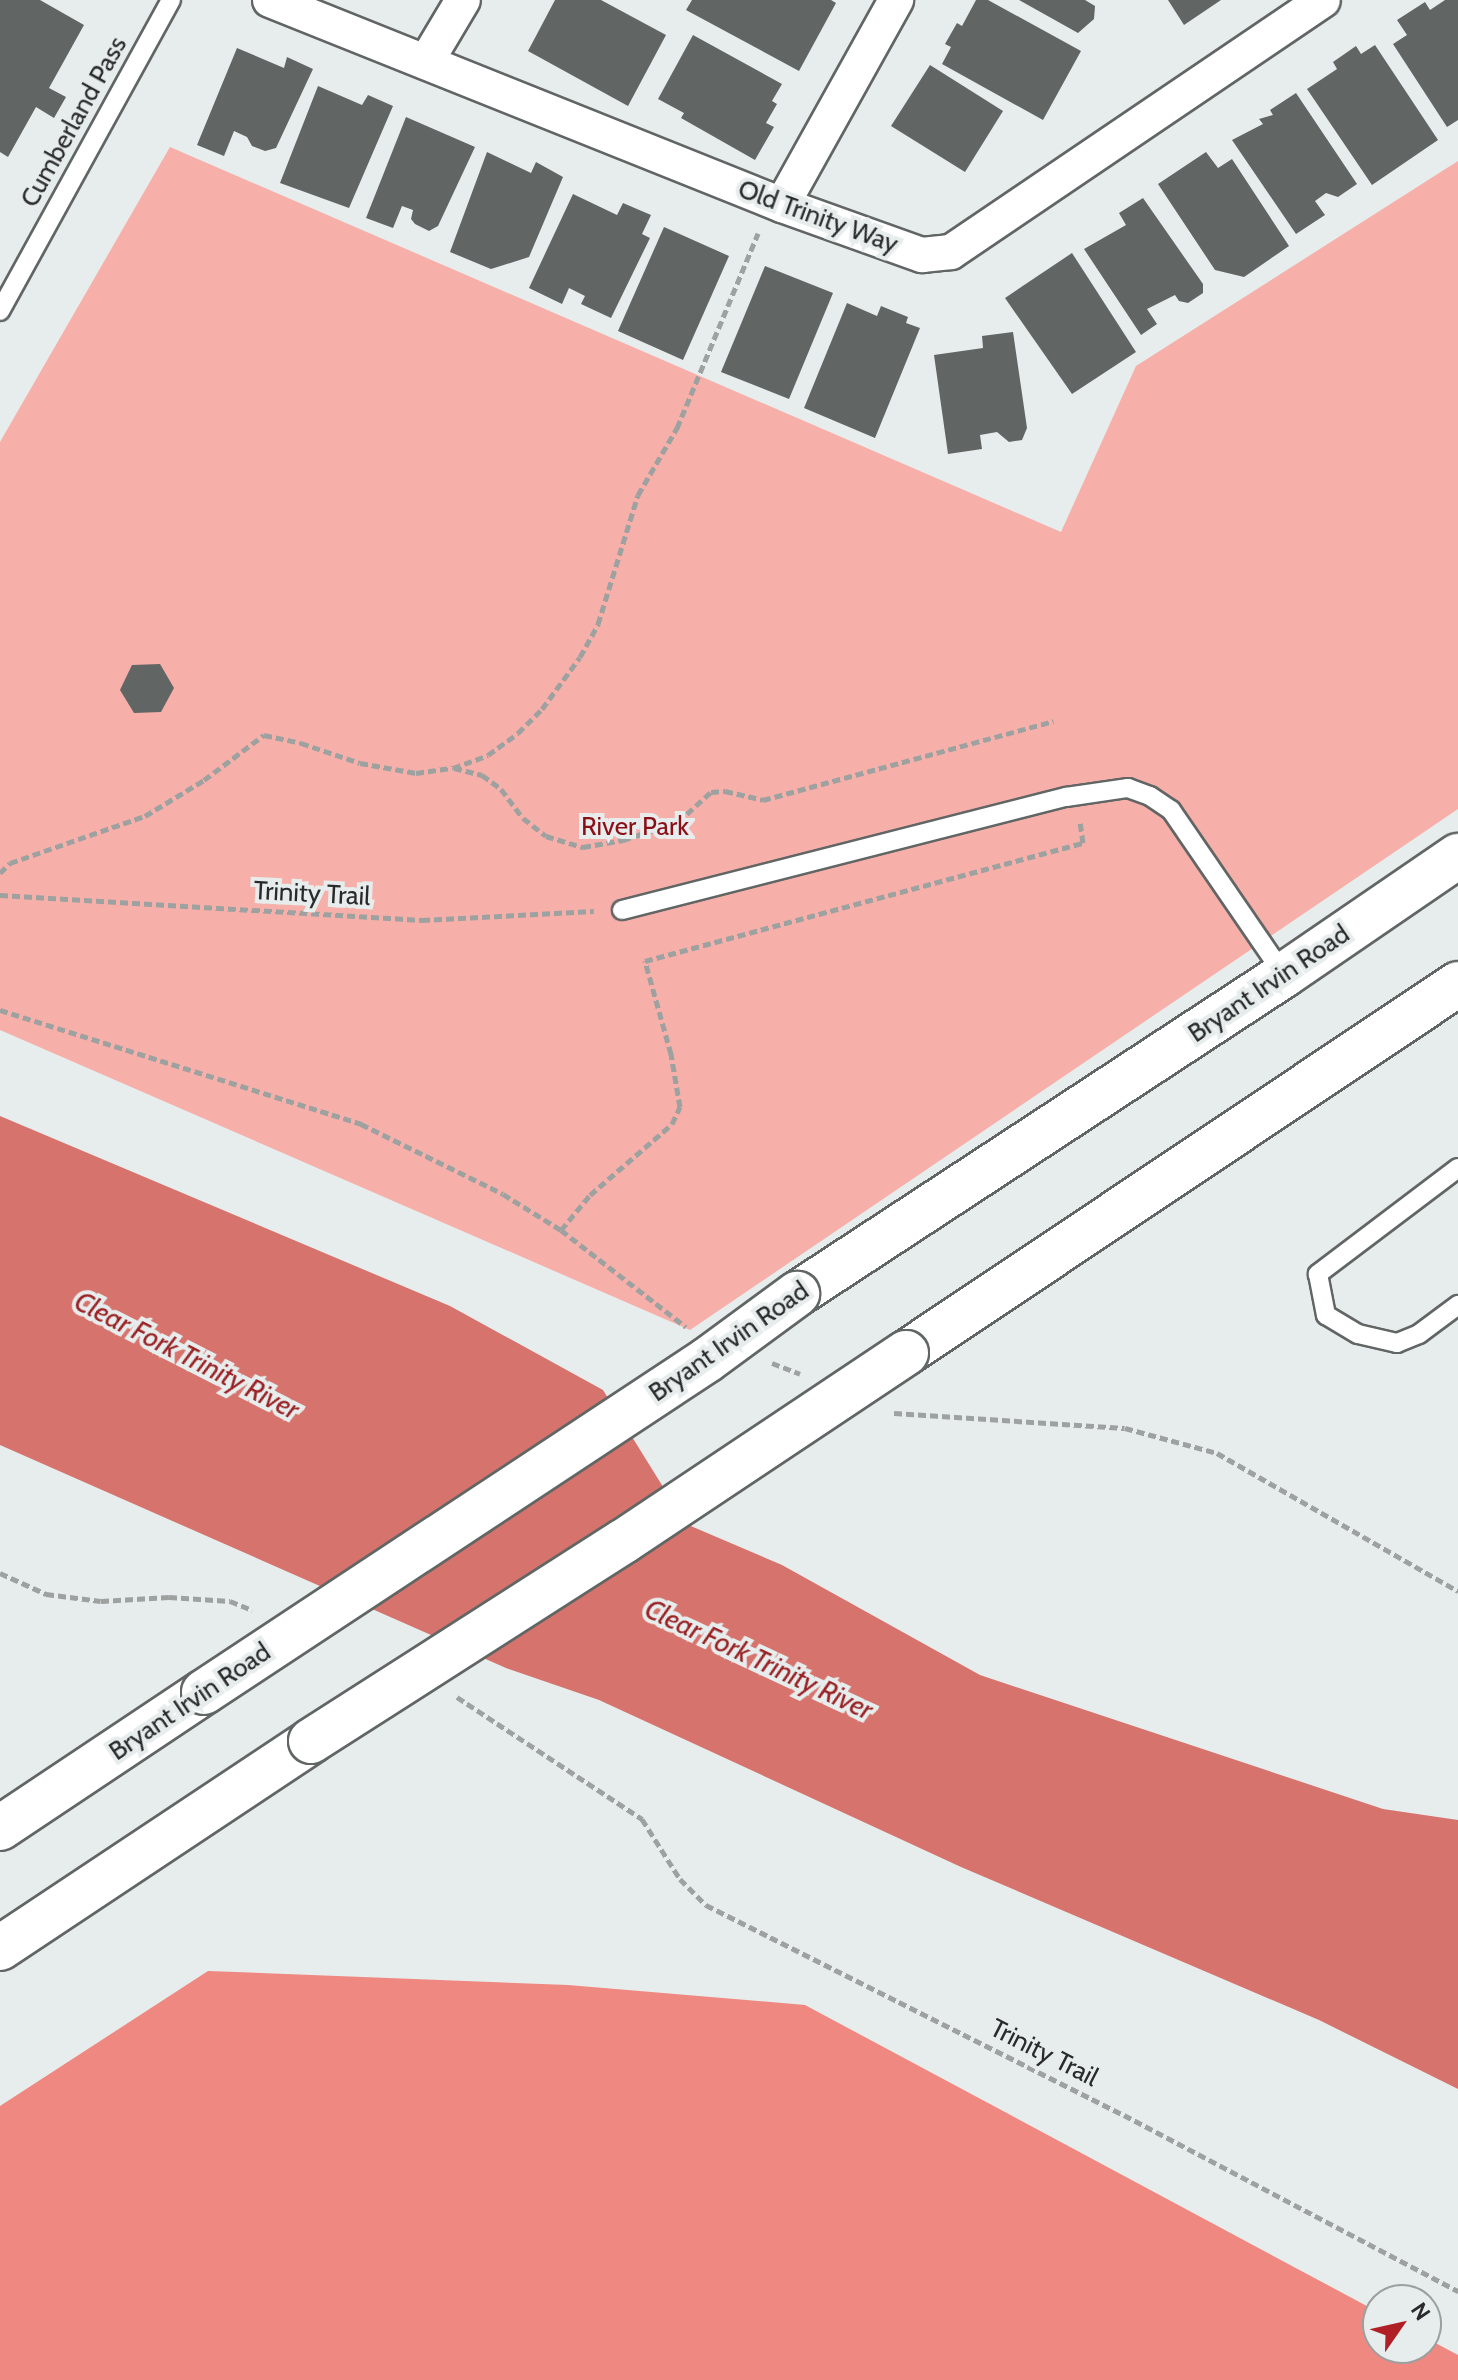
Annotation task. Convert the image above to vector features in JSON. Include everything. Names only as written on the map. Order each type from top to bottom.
[{"type":"main road","name":"Bryant Irvin Road","points":[[0,1828],[707,1360],[797,1294],[1284,975],[1458,856]]},
{"type":"main road","points":[[0,1948],[311,1741],[624,1541],[1458,984]]},
{"type":"street","name":"Old Trinity Way","points":[[270,0],[777,202],[922,255],[951,252],[1323,0]]},
{"type":"street","points":[[426,62],[463,0]]},
{"type":"street","points":[[777,202],[896,0]]},
{"type":"lane","name":"Cumberland Pass","points":[[0,311],[171,0]]},
{"type":"lane","points":[[622,910],[1076,796],[1128,788],[1150,796],[1171,810],[1284,975]]},
{"type":"lane","points":[[1458,1168],[1318,1274],[1326,1315],[1358,1334],[1397,1343],[1419,1334],[1458,1305]]},
{"type":"path","points":[[0,873],[10,863],[145,816],[204,780],[264,735],[301,743],[360,763],[416,773],[453,768],[488,755],[518,733],[542,709],[580,657],[598,624],[638,495],[677,428],[777,202]]},
{"type":"path","points":[[453,768],[482,775],[501,789],[523,818],[546,836],[583,847],[623,840],[678,822],[711,792],[725,791],[763,800],[1053,721]]},
{"type":"path","points":[[561,1230],[590,1195],[672,1124],[680,1107],[671,1054],[645,961],[1083,843],[1076,796]]},
{"type":"path","name":"Trinity Trail","points":[[0,895],[422,920],[622,910]]},
{"type":"path","points":[[0,1573],[46,1594],[101,1601],[169,1597],[230,1601],[259,1613]]},
{"type":"path","name":"Trinity Trail","points":[[451,1693],[642,1819],[680,1879],[706,1905],[1124,2115],[1458,2291]]},
{"type":"green space","name":"River Park","points":[[170,147],[1061,532],[1136,366],[1458,161],[1458,809],[690,1330],[0,1030],[0,442]]},
{"type":"shaded area","points":[[208,1971],[568,1985],[805,2005],[1362,2303],[1362,2364],[1442,2364],[1442,2346],[1458,2355],[1458,2380],[0,2380],[0,2106]]},
{"type":"water","name":"Clear Fork Trinity River","points":[[0,1116],[450,1306],[603,1390],[686,1524],[782,1565],[980,1675],[1383,1809],[1458,1820],[1458,2089],[1319,2020],[961,1867],[599,1700],[506,1668],[0,1445]]},
{"type":"building","points":[[0,0],[40,0],[84,25],[49,88],[66,97],[54,118],[36,107],[8,157],[0,152]]},
{"type":"building","points":[[555,0],[601,0],[666,35],[628,106],[528,51]]},
{"type":"building","points":[[692,0],[831,0],[836,3],[799,71],[686,10]]},
{"type":"building","points":[[976,0],[988,0],[1081,51],[1043,120],[942,64],[951,47],[945,44],[957,23],[962,26]]},
{"type":"building","points":[[1019,0],[1085,0],[1095,6],[1094,19],[1078,33]]},
{"type":"building","points":[[1168,0],[1221,0],[1184,25]]},
{"type":"building","points":[[1445,0],[1458,0],[1458,120],[1447,127],[1393,44],[1407,35],[1397,20],[1425,2],[1430,10]]},
{"type":"building","points":[[693,35],[782,84],[772,101],[777,104],[766,123],[774,127],[755,160],[681,118],[684,113],[658,99]]},
{"type":"building","points":[[1375,45],[1438,140],[1372,185],[1307,89],[1337,69],[1333,62],[1356,46],[1361,54]]},
{"type":"building","points":[[237,48],[284,68],[287,57],[313,69],[276,148],[265,151],[252,146],[247,137],[234,131],[224,156],[197,145]]},
{"type":"building","points":[[930,65],[1003,111],[965,172],[891,126]]},
{"type":"building","points":[[318,86],[362,105],[368,95],[393,106],[349,208],[280,183]]},
{"type":"building","points":[[1296,93],[1357,184],[1338,197],[1326,193],[1315,201],[1325,215],[1296,234],[1232,140],[1263,124],[1259,119],[1273,115],[1270,110]]},
{"type":"building","points":[[406,117],[475,147],[438,226],[429,231],[411,219],[413,210],[402,206],[393,228],[366,218]]},
{"type":"building","points":[[487,152],[531,173],[536,162],[563,177],[529,257],[491,269],[450,252]]},
{"type":"building","points":[[1206,152],[1218,168],[1232,159],[1289,246],[1244,277],[1215,270],[1158,184]]},
{"type":"building","points":[[573,194],[617,215],[623,203],[651,215],[642,234],[650,238],[611,318],[581,304],[585,296],[569,288],[562,304],[529,288]]},
{"type":"building","points":[[1143,198],[1203,284],[1203,293],[1188,303],[1179,301],[1175,295],[1147,309],[1157,324],[1141,335],[1084,249],[1126,225],[1119,213]]},
{"type":"building","points":[[664,227],[729,256],[683,360],[618,331]]},
{"type":"building","points":[[1072,253],[1136,352],[1072,394],[1005,298]]},
{"type":"building","points":[[765,266],[833,293],[789,399],[721,372]]},
{"type":"building","points":[[847,303],[877,316],[881,306],[908,317],[906,323],[920,328],[875,438],[804,408]]},
{"type":"building","points":[[1013,332],[1027,428],[1022,440],[1009,442],[997,432],[980,435],[982,449],[948,454],[934,355],[983,348],[982,336]]},
{"type":"building","points":[[160,664],[174,688],[161,712],[134,713],[120,690],[132,665]]}]
